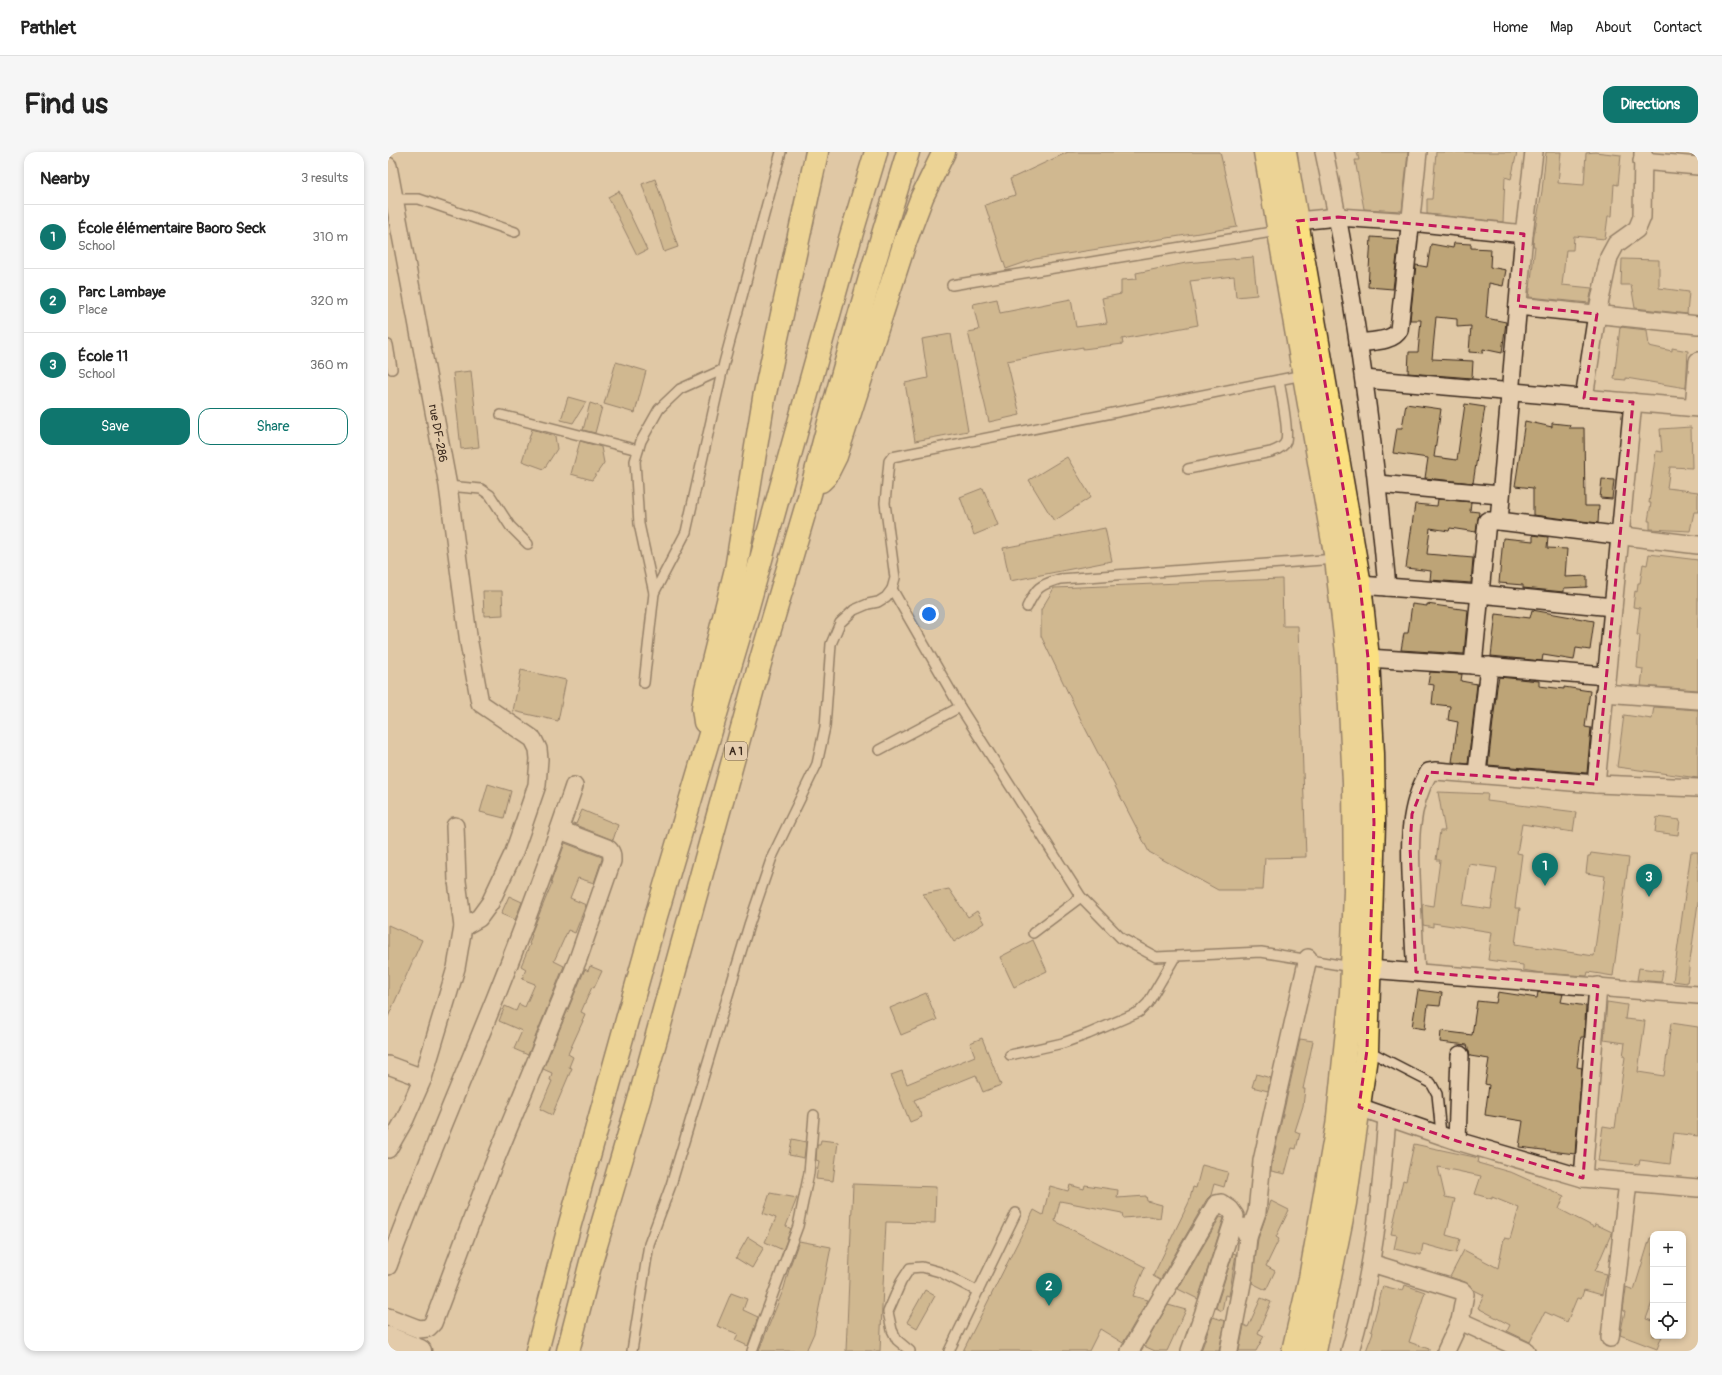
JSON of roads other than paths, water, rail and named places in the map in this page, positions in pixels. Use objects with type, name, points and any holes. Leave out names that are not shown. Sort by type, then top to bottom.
[{"type":"highway","points":[[707,743],[703,708],[706,689],[736,569],[764,398],[817,152]]},
{"type":"highway","name":"A 1","points":[[537,1351],[568,1231],[656,916],[748,606],[850,239],[876,152]]},
{"type":"highway","name":"A 1","points":[[568,1351],[590,1262],[639,1100],[760,663],[908,152]]},
{"type":"highway","points":[[810,494],[826,476],[836,456],[905,242],[922,197],[944,152]]},
{"type":"highway","points":[[1258,152],[1283,199]]},
{"type":"highway","points":[[1265,152],[1283,199],[1360,585],[1368,658],[1373,754],[1374,824],[1361,968],[1352,993],[1337,1126],[1310,1278],[1293,1351]]},
{"type":"highway","points":[[1283,199],[1285,152]]},
{"type":"highway","points":[[1283,199],[1292,152]]},
{"type":"highway","points":[[1288,226],[1303,375],[1336,559],[1347,653],[1353,775],[1355,891],[1367,1050],[1345,1203],[1315,1351]]},
{"type":"street","points":[[1324,152],[1338,217],[1364,379],[1378,484],[1387,587]]},
{"type":"street","points":[[1358,343],[1390,338],[1397,335],[1399,330],[1418,152]]},
{"type":"street","points":[[1499,521],[1500,494],[1524,234],[1534,152]]},
{"type":"street","points":[[1584,398],[1597,314],[1609,257],[1616,244],[1637,229],[1642,217],[1643,157],[1698,166]]},
{"type":"street","name":"rue DF-286","points":[[388,166],[448,486],[469,643],[480,703],[533,739],[538,748],[539,758],[537,785],[514,852],[490,903],[479,918],[463,927]]},
{"type":"street","points":[[1288,226],[1338,217],[1411,222],[1524,234]]},
{"type":"street","points":[[1518,306],[1698,325]]},
{"type":"street","points":[[1364,379],[1696,407],[1698,361]]},
{"type":"street","points":[[1596,784],[1633,402]]},
{"type":"street","points":[[1378,484],[1500,494]]},
{"type":"street","points":[[1477,773],[1481,666],[1480,594],[1486,525],[1488,521],[1499,521],[1698,545]]},
{"type":"street","points":[[1360,585],[1480,594],[1613,607]]},
{"type":"street","points":[[1368,658],[1481,666],[1605,684],[1698,700]]},
{"type":"street","points":[[1416,972],[1410,847],[1412,814],[1424,781],[1429,772],[1477,773],[1596,784],[1698,788]]},
{"type":"street","points":[[388,1266],[422,1174],[496,998],[560,830],[574,786]]},
{"type":"street","points":[[388,1149],[405,1120],[423,1078],[456,968],[463,927],[457,881],[455,826]]},
{"type":"street","points":[[388,1317],[424,1330],[432,1323],[483,1190],[583,946],[612,861],[612,855],[611,850],[607,848],[560,830]]},
{"type":"street","points":[[1229,1351],[1244,1273],[1248,1237],[1257,1212],[1262,1161],[1308,958]]},
{"type":"street","points":[[1361,968],[1698,995]]},
{"type":"street","points":[[1583,1178],[1598,986]]},
{"type":"street","points":[[1457,1141],[1460,1055]]},
{"type":"street","points":[[388,1065],[423,1078]]},
{"type":"street","points":[[1359,1107],[1441,1134],[1457,1141],[1583,1178],[1698,1188]]},
{"type":"street","points":[[1350,1351],[1371,1263],[1382,1175],[1387,1117]]},
{"type":"street","points":[[1610,1338],[1628,1182]]},
{"type":"street","points":[[1130,1351],[1216,1204],[1221,1203],[1230,1209],[1245,1230],[1248,1237]]},
{"type":"street","points":[[1190,1351],[1235,1216]]},
{"type":"street","points":[[1371,1263],[1462,1291],[1465,1294],[1466,1298],[1460,1322],[1446,1351]]},
{"type":"street","points":[[1460,1322],[1526,1351]]},
{"type":"street","points":[[388,1338],[420,1351]]},
{"type":"lane","points":[[654,593],[686,532],[722,370],[781,152]]},
{"type":"lane","points":[[394,198],[419,199],[514,232]]},
{"type":"lane","points":[[952,285],[1288,226]]},
{"type":"lane","points":[[388,345],[392,369]]},
{"type":"lane","points":[[644,683],[654,593],[639,524],[635,461],[641,441],[659,409],[680,389],[722,370]]},
{"type":"lane","points":[[632,1351],[649,1244],[671,1185],[749,925],[772,857],[817,764],[825,728],[831,644],[840,623],[854,610],[868,604],[878,602],[886,597],[892,589],[895,578],[885,503],[888,465],[892,457],[1303,375]]},
{"type":"lane","points":[[1188,469],[1272,452],[1281,448],[1286,441],[1286,426],[1279,380]]},
{"type":"lane","points":[[501,415],[638,450]]},
{"type":"lane","points":[[448,486],[481,489],[490,495],[510,526],[528,544]]},
{"type":"lane","points":[[1027,607],[1035,591],[1047,583],[1060,579],[1336,559]]},
{"type":"lane","points":[[892,589],[960,707],[1081,897],[1121,938],[1156,958],[1261,952],[1308,958],[1361,968]]},
{"type":"lane","points":[[879,750],[960,707]]},
{"type":"lane","points":[[1033,933],[1081,897]]},
{"type":"lane","points":[[1010,1055],[1063,1043],[1139,1012],[1148,1003],[1175,957]]},
{"type":"lane","points":[[1367,1050],[1431,1083],[1437,1094],[1441,1134]]},
{"type":"lane","points":[[752,1351],[798,1226],[809,1173],[814,1115]]},
{"type":"lane","points":[[949,1351],[1016,1213]]},
{"type":"lane","points":[[910,1351],[897,1340],[892,1330],[888,1312],[900,1282],[910,1268],[922,1267],[940,1272],[977,1291]]},
{"type":"place","name":"École élémentaire Baoro Seck","points":[[1545,886]]},
{"type":"place","name":"École 11","points":[[1649,897]]},
{"type":"place","name":"Parc Lambaye","points":[[1049,1306]]}]
